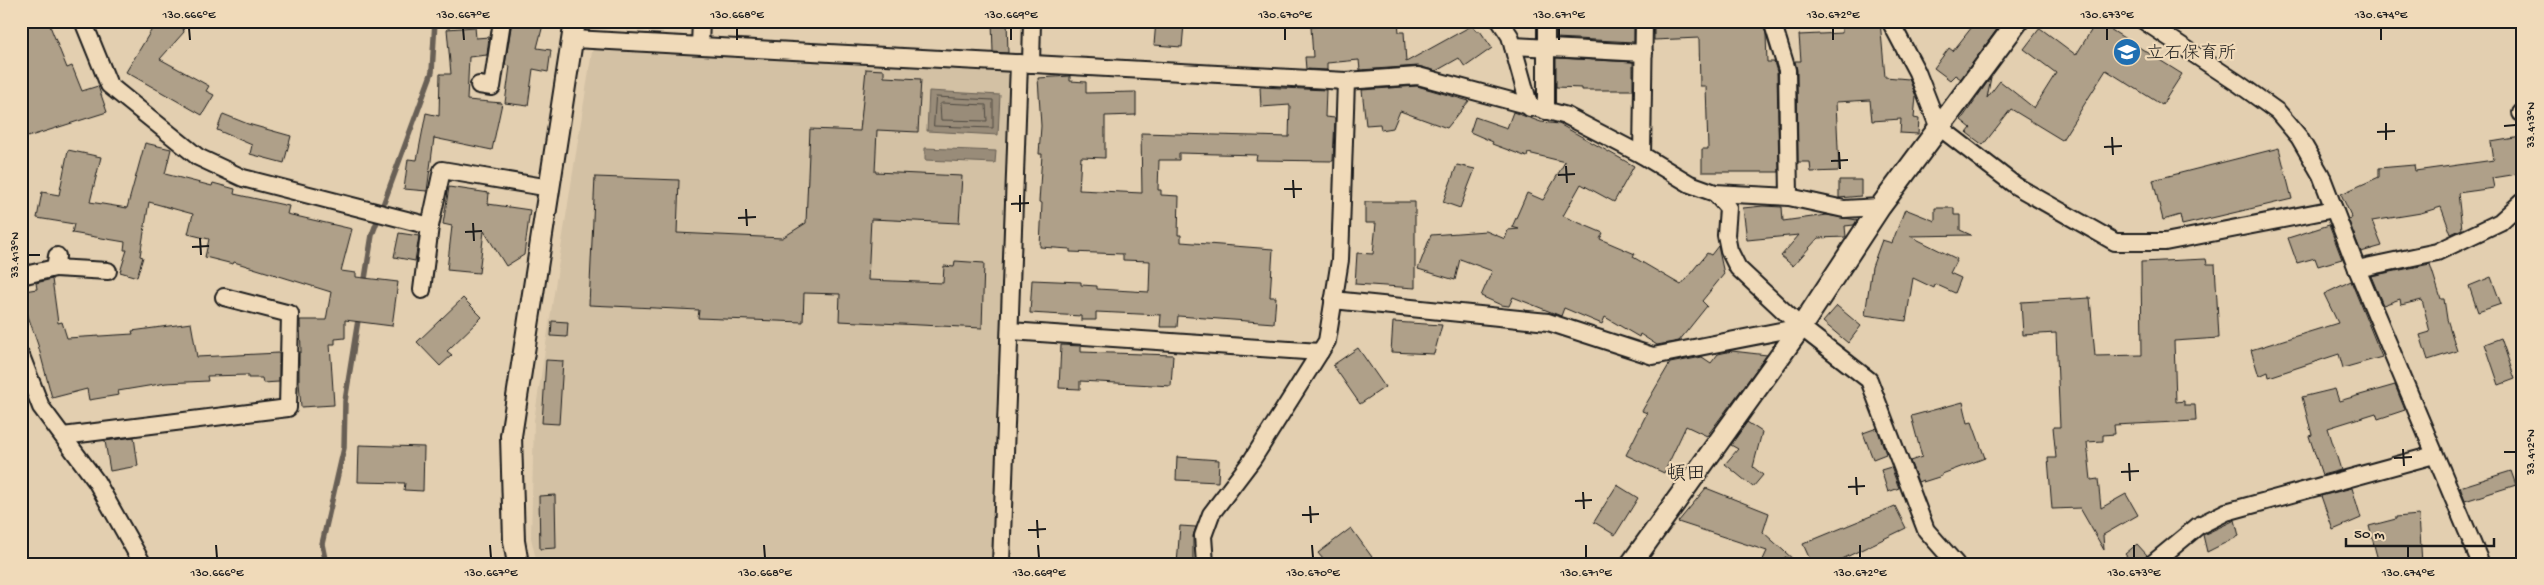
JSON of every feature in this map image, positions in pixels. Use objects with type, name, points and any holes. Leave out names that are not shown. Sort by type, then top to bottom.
[{"type":"street","points":[[83,21],[109,86],[198,157],[243,178],[430,226]]},
{"type":"street","points":[[478,85],[492,87],[502,21]]},
{"type":"street","points":[[700,45],[701,21]]},
{"type":"street","points":[[1001,564],[1010,331],[1025,63],[1032,21]]},
{"type":"street","points":[[1500,21],[1510,36],[1538,110]]},
{"type":"street","points":[[1538,110],[1546,48],[1546,21]]},
{"type":"street","points":[[1642,155],[1644,21]]},
{"type":"street","points":[[1772,21],[1787,70],[1790,197]]},
{"type":"street","points":[[1890,21],[1917,72],[1938,126],[2016,186],[2115,242],[2165,242],[2334,209]]},
{"type":"street","points":[[1631,564],[1801,327],[1880,207],[1938,126],[2018,21]]},
{"type":"street","points":[[2144,21],[2278,112],[2299,137],[2321,175],[2357,269],[2481,564]]},
{"type":"street","points":[[518,564],[514,541],[511,436],[575,30],[700,45],[1346,81],[1418,76],[1538,110],[1568,116],[1642,155],[1690,184],[1715,193],[1790,197],[1844,209],[1880,207]]},
{"type":"street","points":[[1513,46],[1644,53]]},
{"type":"street","points":[[1205,564],[1203,536],[1210,514],[1252,460],[1327,341],[1340,260],[1346,81]]},
{"type":"street","points":[[422,290],[430,226],[442,170],[550,188]]},
{"type":"street","points":[[1715,193],[1728,208],[1726,235],[1729,250],[1738,268],[1801,327],[1869,380],[1926,530],[1956,564]]},
{"type":"street","points":[[2357,269],[2437,252],[2500,222],[2523,201]]},
{"type":"street","points":[[21,276],[56,262],[108,271]]},
{"type":"street","points":[[63,436],[288,408],[290,314],[224,297]]},
{"type":"street","points":[[1333,300],[1548,322],[1653,356],[1801,327]]},
{"type":"street","points":[[1010,331],[1320,352]]},
{"type":"street","points":[[21,356],[41,407],[96,481],[141,561],[140,564]]},
{"type":"street","points":[[2152,564],[2198,526],[2226,512],[2434,455]]},
{"type":"shaded area","points":[[593,45],[1017,66],[996,564],[537,564],[531,538],[534,420]]},
{"type":"water","points":[[929,91],[1000,95],[998,135],[927,131]]},
{"type":"water","points":[[925,148],[996,151],[995,163],[925,160]]},
{"type":"building","points":[[21,21],[48,21],[67,68],[72,66],[82,91],[98,86],[107,112],[21,139]]},
{"type":"building","points":[[157,21],[181,21],[184,32],[160,59],[209,86],[206,91],[214,95],[202,115],[126,72]]},
{"type":"building","points":[[512,21],[544,21],[537,48],[551,50],[548,72],[533,69],[528,106],[505,103],[510,66],[505,65]]},
{"type":"building","points":[[992,21],[1007,21],[1008,53],[993,52]]},
{"type":"building","points":[[1156,21],[1184,24],[1182,47],[1154,45]]},
{"type":"building","points":[[1362,21],[1398,21],[1399,32],[1404,32],[1406,62],[1473,25],[1476,31],[1480,31],[1492,48],[1465,67],[1459,58],[1436,71],[1418,66],[1360,70],[1359,60],[1327,63],[1327,70],[1306,69],[1305,57],[1313,57],[1311,27],[1362,23]]},
{"type":"building","points":[[1556,21],[1634,21],[1634,42],[1556,38]]},
{"type":"building","points":[[1654,21],[1762,21],[1766,34],[1767,62],[1774,62],[1777,72],[1779,172],[1702,172],[1702,149],[1708,149],[1706,86],[1700,86],[1699,38],[1654,40]]},
{"type":"building","points":[[1842,21],[1880,21],[1885,77],[1909,79],[1916,96],[1914,118],[1919,119],[1918,134],[1900,133],[1901,119],[1872,121],[1870,100],[1836,102],[1839,171],[1811,172],[1810,162],[1798,162],[1797,70],[1795,61],[1801,61],[1799,35],[1842,33]]},
{"type":"building","points":[[1973,21],[2003,21],[1961,79],[1955,75],[1950,80],[1934,68],[1949,48],[1953,51],[1972,27]]},
{"type":"building","points":[[2097,21],[2182,74],[2162,105],[2106,70],[2062,140],[2011,109],[1983,145],[1967,133],[1971,128],[1961,120],[1991,77],[1987,98],[2000,81],[2034,108],[2056,73],[2024,49],[2040,28],[2076,55]]},
{"type":"building","points":[[475,27],[476,38],[489,37],[487,55],[469,57],[467,100],[502,103],[492,150],[434,138],[427,191],[404,189],[408,159],[417,160],[426,113],[439,116],[440,74],[451,74],[447,29]]},
{"type":"building","points":[[1556,58],[1633,62],[1633,90],[1582,90],[1582,88],[1556,87]]},
{"type":"building","points":[[866,69],[884,70],[884,77],[921,79],[918,132],[877,130],[875,172],[962,176],[959,223],[871,219],[868,280],[943,283],[944,266],[954,267],[955,261],[984,263],[982,328],[839,321],[840,294],[804,293],[803,322],[698,318],[699,310],[589,305],[595,177],[679,180],[677,233],[782,238],[806,223],[810,129],[860,131]]},
{"type":"building","points":[[1070,76],[1070,81],[1086,82],[1086,93],[1136,92],[1136,115],[1105,116],[1105,158],[1081,157],[1079,190],[1142,193],[1141,133],[1289,137],[1290,105],[1261,107],[1260,87],[1326,90],[1325,117],[1335,118],[1333,161],[1256,160],[1257,155],[1179,153],[1179,160],[1159,160],[1158,190],[1161,190],[1161,195],[1179,196],[1178,235],[1181,235],[1181,242],[1273,249],[1270,297],[1276,297],[1274,323],[1178,316],[1177,327],[1160,327],[1161,315],[1096,312],[1096,320],[1081,320],[1081,316],[1030,313],[1032,280],[1081,282],[1081,285],[1097,286],[1097,289],[1149,292],[1150,261],[1123,260],[1123,254],[1070,252],[1070,249],[1040,247],[1042,203],[1039,202],[1042,154],[1039,154],[1041,126],[1038,78]]},
{"type":"building","points":[[1417,86],[1469,101],[1447,128],[1400,111],[1393,128],[1381,130],[1380,124],[1366,125],[1362,90]]},
{"type":"building","points":[[1513,112],[1541,122],[1559,124],[1634,166],[1614,202],[1581,184],[1563,216],[1603,233],[1600,239],[1635,254],[1633,257],[1681,285],[1707,253],[1711,255],[1718,246],[1724,274],[1702,301],[1707,306],[1679,341],[1657,345],[1640,334],[1639,337],[1605,317],[1602,324],[1564,308],[1561,316],[1513,297],[1509,306],[1501,305],[1481,296],[1492,271],[1460,259],[1455,280],[1418,269],[1431,235],[1486,231],[1505,239],[1508,230],[1519,229],[1512,227],[1527,193],[1543,200],[1565,162],[1528,153],[1527,157],[1492,144],[1493,142],[1470,132],[1475,117],[1507,128]]},
{"type":"building","points":[[223,114],[248,124],[291,136],[284,163],[250,154],[252,145],[217,130]]},
{"type":"building","points":[[2521,137],[2523,173],[2492,178],[2494,188],[2458,193],[2462,229],[2451,234],[2441,207],[2421,213],[2372,221],[2382,246],[2361,252],[2348,219],[2352,218],[2341,194],[2379,177],[2379,168],[2414,165],[2415,171],[2494,160],[2491,142]]},
{"type":"building","points":[[145,143],[171,149],[165,174],[212,186],[213,183],[235,189],[234,194],[289,206],[287,214],[352,229],[341,271],[356,273],[356,277],[398,282],[392,326],[345,320],[345,338],[335,339],[335,344],[330,344],[334,405],[301,407],[299,382],[299,352],[301,352],[300,320],[326,320],[331,292],[234,262],[233,264],[205,257],[209,239],[188,234],[193,214],[149,202],[140,256],[143,257],[137,277],[120,272],[127,250],[124,250],[125,242],[72,233],[74,224],[37,218],[42,192],[59,195],[68,150],[101,157],[90,202],[127,208]]},
{"type":"building","points":[[2279,148],[2292,199],[2182,225],[2180,215],[2163,220],[2153,180]]},
{"type":"building","points":[[1457,165],[1475,169],[1460,208],[1443,202]]},
{"type":"building","points":[[1839,180],[1861,180],[1861,196],[1839,198]]},
{"type":"building","points":[[449,187],[489,193],[488,204],[530,210],[524,255],[506,266],[484,231],[479,273],[447,270],[452,226],[443,224]]},
{"type":"building","points":[[1365,202],[1415,202],[1415,288],[1355,284],[1357,253],[1373,254],[1376,223],[1365,223]]},
{"type":"building","points":[[1782,207],[1783,221],[1827,215],[1857,220],[1854,225],[1845,226],[1846,237],[1818,238],[1793,266],[1781,256],[1799,235],[1747,240],[1743,208]]},
{"type":"building","points":[[1935,208],[1954,208],[1954,215],[1960,215],[1960,230],[1971,235],[1910,236],[1957,259],[1950,273],[1961,278],[1955,293],[1935,284],[1934,288],[1913,278],[1906,321],[1865,315],[1872,267],[1882,240],[1892,243],[1905,209],[1935,221]]},
{"type":"building","points":[[2329,225],[2342,259],[2318,266],[2315,258],[2297,263],[2288,238]]},
{"type":"building","points":[[399,233],[419,236],[415,261],[394,257]]},
{"type":"building","points":[[2206,259],[2207,264],[2215,264],[2219,338],[2174,341],[2176,402],[2184,401],[2184,405],[2195,405],[2196,421],[2114,425],[2115,434],[2103,435],[2103,441],[2087,442],[2091,480],[2098,479],[2101,508],[2126,494],[2138,515],[2103,535],[2104,550],[2080,508],[2052,509],[2048,458],[2056,458],[2053,427],[2060,427],[2056,333],[2023,335],[2021,302],[2090,298],[2095,356],[2142,355],[2141,262]]},
{"type":"building","points":[[2430,264],[2441,299],[2444,299],[2447,319],[2457,351],[2428,360],[2420,335],[2430,332],[2422,300],[2401,305],[2400,299],[2383,305],[2371,276]]},
{"type":"building","points":[[2491,277],[2501,304],[2478,312],[2469,286]]},
{"type":"building","points":[[52,279],[58,323],[62,322],[67,338],[133,334],[132,331],[191,323],[197,357],[279,353],[279,382],[263,383],[262,378],[248,378],[248,375],[207,376],[208,381],[166,383],[118,391],[119,395],[89,400],[87,389],[52,398],[28,316],[24,291],[37,289],[36,283]]},
{"type":"building","points":[[2351,281],[2382,357],[2343,368],[2339,354],[2269,377],[2268,372],[2259,376],[2251,350],[2338,323],[2324,294]]},
{"type":"building","points":[[463,298],[482,317],[447,351],[452,355],[440,366],[417,342]]},
{"type":"building","points":[[1837,306],[1861,326],[1848,343],[1823,322]]},
{"type":"building","points":[[552,321],[568,322],[567,337],[551,336]]},
{"type":"building","points":[[1393,322],[1442,325],[1434,354],[1391,352]]},
{"type":"building","points":[[2501,338],[2515,379],[2499,385],[2485,344]]},
{"type":"building","points":[[1061,345],[1081,346],[1081,352],[1173,355],[1171,386],[1080,381],[1080,389],[1059,388]]},
{"type":"building","points":[[1358,348],[1385,387],[1360,404],[1333,365]]},
{"type":"building","points":[[1732,351],[1767,355],[1707,436],[1686,426],[1664,473],[1626,455],[1647,413],[1642,411],[1670,363],[1702,357],[1711,363],[1718,354]]},
{"type":"building","points":[[546,360],[563,361],[559,424],[542,423]]},
{"type":"building","points":[[2395,385],[2405,410],[2378,419],[2376,413],[2328,428],[2341,470],[2322,475],[2309,436],[2312,435],[2302,397],[2335,389],[2339,401]]},
{"type":"building","points":[[1963,402],[1968,423],[1972,422],[1985,458],[1942,474],[1942,476],[1918,482],[1910,461],[1922,457],[1911,416]]},
{"type":"building","points":[[1747,422],[1762,432],[1753,467],[1763,475],[1753,487],[1725,464],[1738,449],[1731,445]]},
{"type":"building","points":[[1877,428],[1886,454],[1873,459],[1863,433]]},
{"type":"building","points":[[134,437],[138,466],[110,471],[105,441]]},
{"type":"building","points":[[359,445],[424,447],[423,491],[404,490],[405,483],[358,482]]},
{"type":"building","points":[[1177,457],[1219,460],[1218,482],[1176,480]]},
{"type":"building","points":[[1891,467],[1899,488],[1888,492],[1881,470]]},
{"type":"building","points":[[2511,471],[2516,485],[2465,501],[2460,487]]},
{"type":"building","points":[[1617,485],[1638,498],[1615,535],[1594,522]]},
{"type":"building","points":[[1706,488],[1769,513],[1763,532],[1795,561],[1785,557],[1781,564],[1761,564],[1767,551],[1678,522]]},
{"type":"building","points":[[2352,488],[2361,518],[2333,530],[2321,496]]},
{"type":"building","points":[[555,495],[556,548],[540,549],[539,496]]},
{"type":"building","points":[[1895,506],[1906,528],[1832,564],[1812,564],[1803,544]]},
{"type":"building","points":[[2419,515],[2422,564],[2379,564],[2369,526],[2396,519],[2396,517]]},
{"type":"building","points":[[2235,520],[2239,536],[2207,552],[2203,535]]},
{"type":"building","points":[[1180,526],[1196,527],[1193,536],[1193,564],[1177,564]]},
{"type":"building","points":[[1351,528],[1377,564],[1327,564],[1318,553]]},
{"type":"building","points":[[2137,544],[2147,555],[2141,564],[2133,564],[2125,554]]},
{"type":"waterway","points":[[364,285],[372,235],[432,72],[435,21]]},
{"type":"waterway","points":[[326,564],[322,544],[344,448],[345,401],[359,314]]},
{"type":"place","name":"立石保育所","points":[[2127,52]]},
{"type":"district","name":"頓田","points":[[1686,472]]}]
